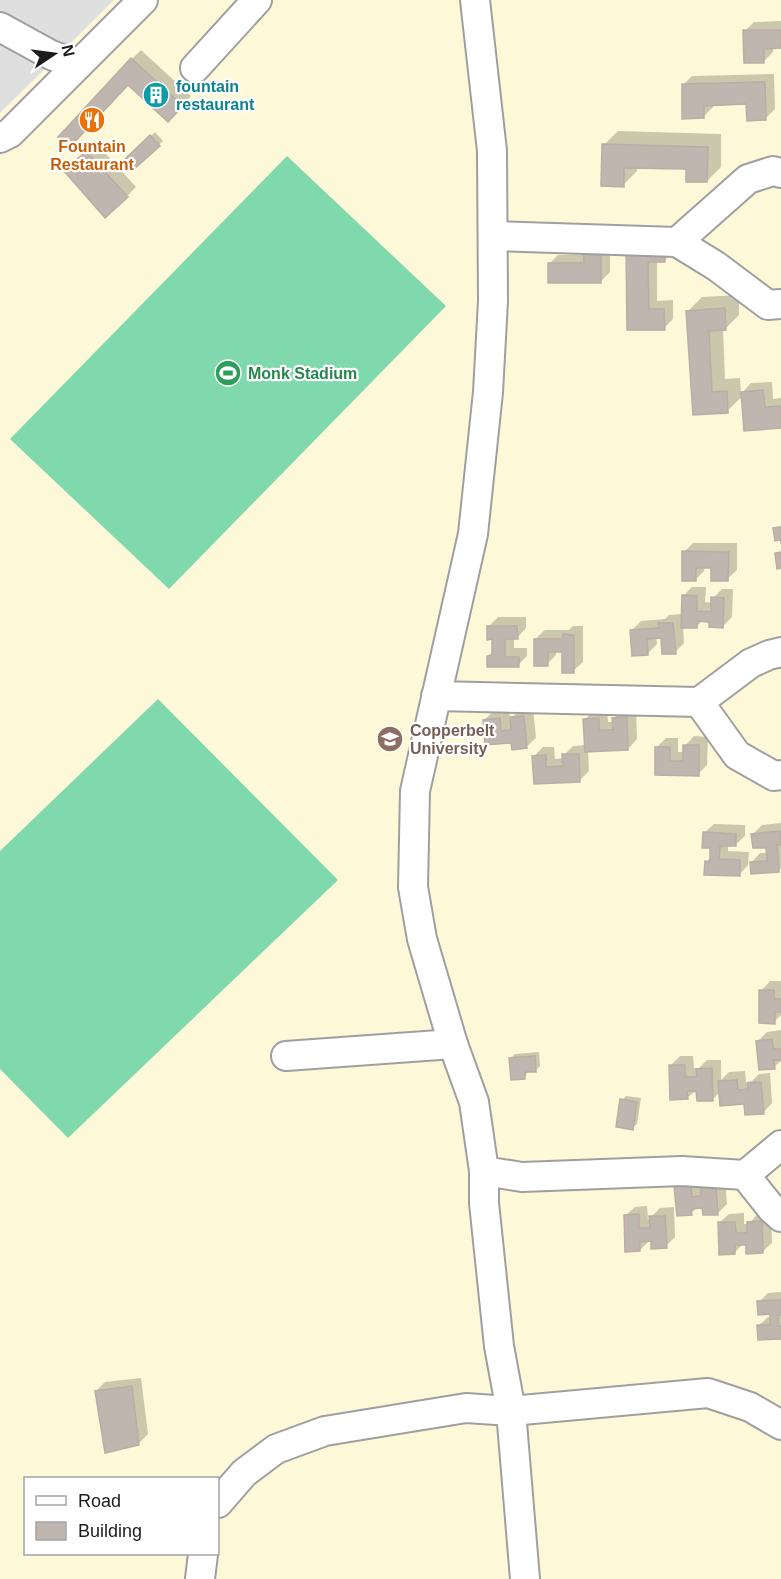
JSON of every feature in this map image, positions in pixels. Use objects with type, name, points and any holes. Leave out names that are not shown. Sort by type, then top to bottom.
[{"type":"lane","points":[[0,138],[10,133],[143,0]]},
{"type":"lane","points":[[195,68],[257,0]]},
{"type":"lane","points":[[476,0],[492,151],[494,236],[488,392],[473,534],[415,790],[413,887],[422,939],[453,1044],[474,1102],[484,1172],[483,1203],[498,1335],[511,1411],[525,1579]]},
{"type":"lane","points":[[0,27],[51,55],[78,65]]},
{"type":"lane","points":[[677,242],[748,179],[773,171],[781,173]]},
{"type":"lane","points":[[494,236],[677,242],[716,266],[768,304],[781,304]]},
{"type":"lane","points":[[436,696],[699,702],[752,663],[781,652]]},
{"type":"lane","points":[[699,702],[737,755],[774,776],[781,775]]},
{"type":"lane","points":[[286,1056],[453,1044]]},
{"type":"lane","points":[[484,1172],[522,1177],[682,1171],[745,1175],[781,1145]]},
{"type":"lane","points":[[745,1175],[781,1217]]},
{"type":"lane","points":[[219,1502],[244,1473],[276,1449],[325,1431],[466,1408],[511,1411],[708,1394],[750,1407],[781,1425]]},
{"type":"lane","points":[[200,1579],[203,1555]]},
{"type":"shaded area","name":"Copperbelt University","points":[[0,0],[781,0],[781,1579],[0,1579]]},
{"type":"shaded area","points":[[0,0],[114,0],[0,113]]},
{"type":"green space","name":"Monk Stadium","points":[[287,156],[446,306],[169,589],[10,439]]},
{"type":"green space","points":[[158,699],[338,880],[68,1138],[0,1069],[0,851]]},
{"type":"building","points":[[743,30],[781,30],[781,48],[764,49],[764,63],[744,63]]},
{"type":"building","name":"fountain restaurant","points":[[131,58],[183,106],[168,122],[128,85],[70,147],[58,137]]},
{"type":"building","points":[[765,82],[766,120],[747,121],[746,104],[704,106],[704,118],[682,119],[682,84]]},
{"type":"building","points":[[150,135],[160,146],[133,170],[124,160]]},
{"type":"building","points":[[602,144],[708,147],[707,182],[686,182],[686,169],[624,168],[624,187],[601,186]]},
{"type":"building","points":[[86,151],[128,197],[105,218],[64,171]]},
{"type":"building","points":[[664,246],[665,262],[648,262],[649,309],[664,309],[665,330],[627,330],[626,247]]},
{"type":"building","points":[[583,248],[601,248],[601,283],[548,283],[548,263],[584,263]]},
{"type":"building","points":[[725,308],[726,330],[709,331],[712,392],[727,391],[728,413],[693,415],[686,311]]},
{"type":"building","points":[[763,390],[765,407],[781,406],[781,428],[744,431],[741,392]]},
{"type":"building","points":[[781,527],[781,540],[775,541],[773,528]]},
{"type":"building","points":[[682,551],[729,552],[728,581],[711,581],[711,568],[696,568],[696,581],[682,581]]},
{"type":"building","points":[[781,552],[781,568],[777,569],[775,553]]},
{"type":"building","points":[[682,595],[697,596],[697,611],[711,612],[711,597],[724,598],[723,628],[709,627],[709,622],[697,621],[697,628],[681,628]]},
{"type":"building","points":[[658,623],[673,623],[676,654],[662,654],[661,638],[647,639],[648,655],[632,656],[630,630],[659,628]]},
{"type":"building","points":[[487,626],[517,626],[518,639],[505,639],[505,657],[519,657],[519,667],[487,667],[487,656],[492,655],[492,639],[487,640]]},
{"type":"building","points":[[563,634],[574,635],[574,673],[562,673],[562,652],[548,652],[548,666],[534,666],[534,639],[562,639]]},
{"type":"building","points":[[524,716],[527,748],[512,750],[511,743],[485,745],[483,720],[500,718],[501,731],[511,730],[510,717]]},
{"type":"building","points":[[627,717],[628,750],[585,752],[583,719],[599,718],[599,730],[613,730],[612,718]]},
{"type":"building","points":[[683,745],[699,745],[699,776],[655,775],[655,747],[670,747],[670,761],[683,761]]},
{"type":"building","points":[[562,754],[579,754],[580,782],[534,784],[532,756],[546,755],[546,767],[563,766]]},
{"type":"building","points":[[780,831],[781,845],[777,845],[779,872],[751,874],[750,862],[767,861],[766,848],[753,848],[751,834]]},
{"type":"building","points":[[703,832],[736,834],[736,846],[720,846],[719,859],[740,860],[740,876],[704,875],[705,861],[710,862],[710,848],[702,848]]},
{"type":"building","points":[[759,990],[774,990],[774,999],[781,999],[781,1012],[775,1012],[775,1024],[759,1023]]},
{"type":"building","points":[[772,1039],[773,1049],[781,1049],[781,1060],[774,1060],[775,1069],[759,1070],[756,1041]]},
{"type":"building","points":[[535,1056],[536,1072],[525,1072],[525,1079],[511,1080],[509,1058]]},
{"type":"building","points":[[669,1065],[685,1065],[685,1077],[697,1077],[696,1069],[712,1068],[713,1101],[697,1101],[696,1091],[687,1091],[688,1099],[670,1100]]},
{"type":"building","points":[[737,1080],[738,1090],[748,1089],[748,1083],[761,1082],[764,1114],[745,1115],[744,1104],[720,1106],[718,1081]]},
{"type":"building","points":[[620,1099],[637,1102],[633,1130],[616,1127]]},
{"type":"building","points":[[691,1185],[692,1197],[701,1196],[701,1186],[716,1185],[718,1215],[703,1215],[702,1208],[691,1209],[692,1215],[677,1216],[674,1186]]},
{"type":"building","points":[[639,1214],[639,1228],[650,1228],[649,1216],[665,1216],[667,1248],[651,1249],[651,1241],[640,1242],[640,1251],[625,1252],[624,1215]]},
{"type":"building","points":[[762,1221],[763,1253],[746,1254],[746,1245],[735,1245],[735,1254],[719,1255],[718,1222],[735,1222],[736,1233],[747,1233],[747,1222]]},
{"type":"building","points":[[781,1300],[778,1326],[781,1326],[781,1339],[758,1340],[757,1325],[770,1325],[770,1314],[758,1315],[757,1301]]},
{"type":"building","points":[[132,1386],[139,1445],[105,1453],[95,1391]]},
{"type":"place","name":"fountain restaurant","points":[[156,95]]},
{"type":"place","name":"Fountain Restaurant","points":[[92,120]]},
{"type":"place","name":"Monk Stadium","points":[[228,373]]},
{"type":"place","name":"Copperbelt University","points":[[390,739]]}]
